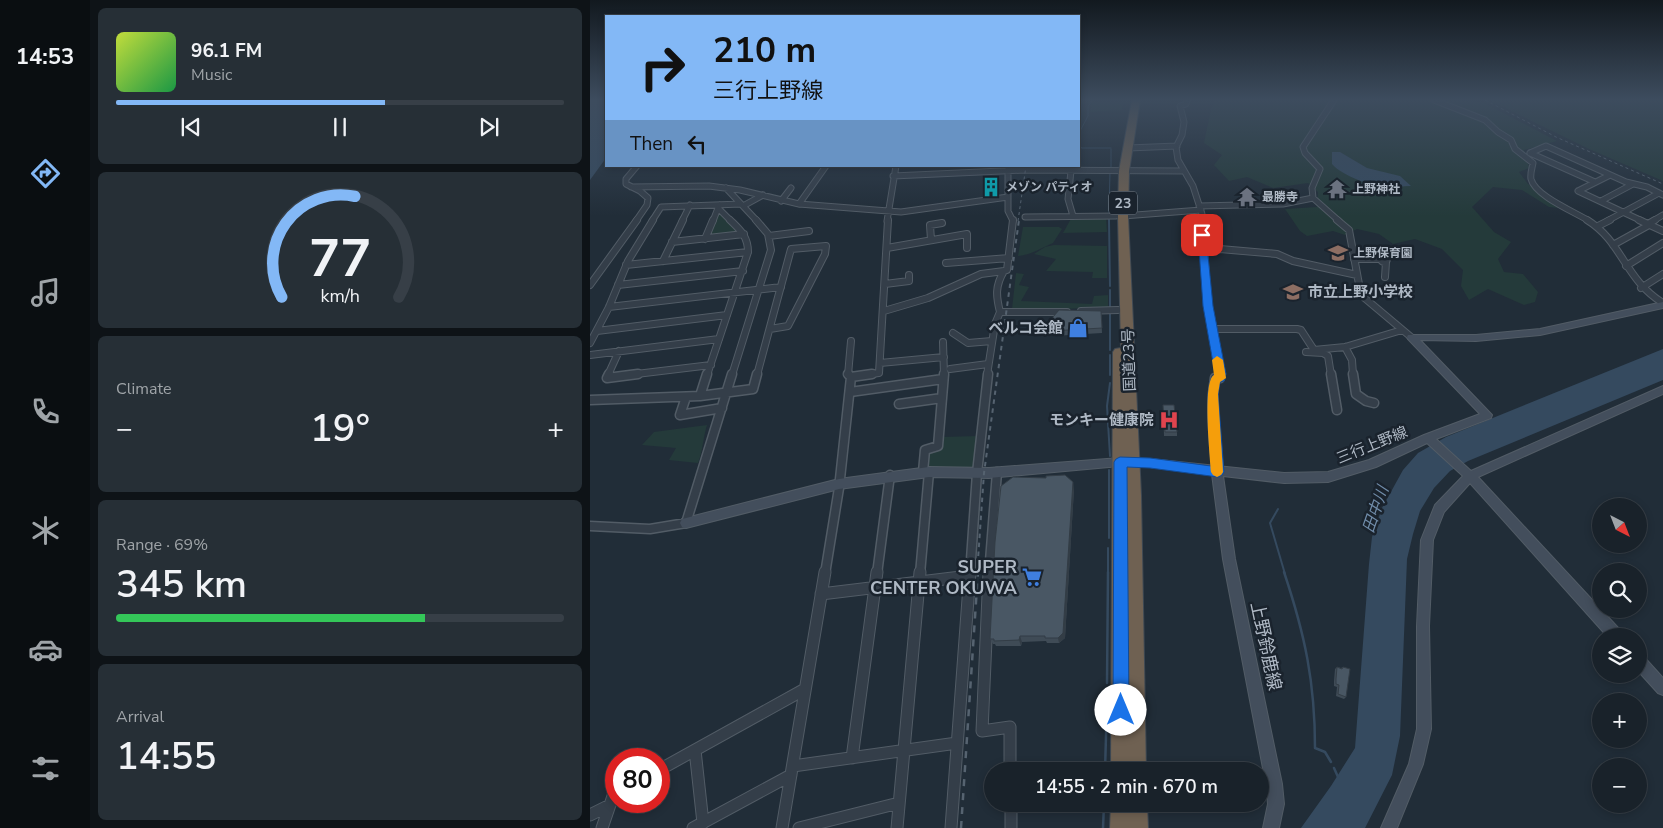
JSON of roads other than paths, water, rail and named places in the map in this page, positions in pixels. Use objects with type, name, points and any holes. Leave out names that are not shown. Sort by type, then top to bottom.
[{"type":"highway","name":"国道23号","points":[[1121,762],[1126,462],[1118,310],[1121,171],[1125,139]]},
{"type":"highway","name":"国道23号","points":[[1121,171],[1130,139]]},
{"type":"highway","name":"国道23号","points":[[1120,216],[1136,762]]},
{"type":"highway","points":[[1121,812],[1121,828]]},
{"type":"highway","points":[[1137,812],[1138,828]]},
{"type":"street","points":[[1180,139],[1177,146],[1178,160],[1193,186],[1200,208],[1212,329],[1220,374],[1220,378],[1216,378],[1213,394],[1218,472]]},
{"type":"street","points":[[1309,139],[1303,147],[1305,153],[1320,169],[1312,188],[1313,198],[1349,230],[1358,288],[1364,298],[1410,337],[1476,338],[1533,332],[1568,327],[1663,304]]},
{"type":"street","points":[[1509,139],[1516,149],[1533,163],[1530,176],[1534,185],[1559,204],[1598,226],[1641,288],[1663,304]]},
{"type":"street","points":[[1128,148],[1177,146]]},
{"type":"street","points":[[1594,182],[1530,153],[1546,146],[1610,175],[1661,194]]},
{"type":"street","points":[[590,285],[647,205],[648,198],[645,194],[626,184],[625,181],[636,167]]},
{"type":"street","points":[[799,204],[825,167]]},
{"type":"street","points":[[851,377],[879,373],[884,312],[888,211],[896,167]]},
{"type":"street","points":[[893,176],[1041,168],[1121,171],[1184,170]]},
{"type":"street","points":[[951,828],[977,473],[988,364],[995,324],[1000,312],[996,285],[1004,271],[1007,270],[1014,219],[1008,211],[1008,169]]},
{"type":"street","points":[[1071,169],[1068,199],[1072,216]]},
{"type":"street","points":[[945,182],[946,173]]},
{"type":"street","points":[[932,181],[934,174]]},
{"type":"street","points":[[1610,175],[1578,191],[1663,231]]},
{"type":"street","points":[[1601,202],[1633,184]]},
{"type":"street","points":[[631,187],[672,185],[726,188],[799,204],[901,212],[1008,198]]},
{"type":"street","points":[[590,526],[650,529],[686,523],[770,250],[769,236],[764,228],[726,188]]},
{"type":"street","points":[[780,201],[791,188]]},
{"type":"street","points":[[1598,226],[1661,194]]},
{"type":"street","points":[[590,343],[609,307],[626,265],[661,207],[742,205],[763,195]]},
{"type":"street","points":[[1025,217],[1120,216],[1200,208],[1220,203],[1275,206],[1313,198]]},
{"type":"street","points":[[663,261],[690,206]]},
{"type":"street","points":[[700,396],[748,252],[748,241],[744,234],[719,206]]},
{"type":"street","points":[[705,239],[719,206]]},
{"type":"street","points":[[1613,245],[1663,215]]},
{"type":"street","points":[[931,240],[930,225],[942,224]]},
{"type":"street","points":[[769,236],[809,231]]},
{"type":"street","points":[[672,242],[744,234]]},
{"type":"street","points":[[887,248],[967,234],[967,248]]},
{"type":"street","points":[[1626,266],[1663,243]]},
{"type":"street","points":[[590,400],[700,396],[754,389],[791,249],[826,246],[825,254],[788,326],[770,329]]},
{"type":"street","points":[[1203,250],[1220,249],[1277,254],[1293,261],[1356,274]]},
{"type":"street","points":[[626,265],[748,252]]},
{"type":"street","points":[[946,263],[1009,258]]},
{"type":"street","points":[[1354,259],[1386,260],[1385,277]]},
{"type":"street","points":[[618,285],[743,271]]},
{"type":"street","points":[[884,312],[922,300],[981,274],[1004,271]]},
{"type":"street","points":[[1641,288],[1663,274]]},
{"type":"street","points":[[885,284],[909,281],[909,275]]},
{"type":"street","points":[[609,307],[781,287]]},
{"type":"street","points":[[1000,312],[1018,311],[1018,314],[1118,310]]},
{"type":"street","points":[[597,331],[728,315]]},
{"type":"street","points":[[1212,329],[1297,329],[1301,330],[1314,350],[1345,347],[1402,330]]},
{"type":"street","points":[[954,333],[960,340],[972,343],[992,342]]},
{"type":"street","name":"三行上野線","points":[[686,523],[840,484],[890,475],[926,472],[997,472],[1126,462],[1284,478],[1333,476],[1372,464],[1487,415],[1410,337]]},
{"type":"street","points":[[590,355],[719,339]]},
{"type":"street","points":[[782,828],[840,484],[850,392],[851,377],[848,375],[851,341]]},
{"type":"street","points":[[897,828],[919,582],[926,472],[925,450],[938,446],[943,379],[943,342]]},
{"type":"street","points":[[970,353],[972,343]]},
{"type":"street","points":[[1345,347],[1352,363],[1355,392],[1362,400],[1374,403]]},
{"type":"street","points":[[619,352],[607,378],[710,365]]},
{"type":"street","points":[[1306,352],[1324,353],[1328,356],[1337,410]]},
{"type":"street","points":[[880,363],[944,356]]},
{"type":"street","points":[[950,369],[988,364]]},
{"type":"street","points":[[850,392],[943,379]]},
{"type":"street","points":[[1389,828],[1416,764],[1424,729],[1423,626],[1427,540],[1439,509],[1467,473],[1663,390]]},
{"type":"street","points":[[686,396],[680,414],[722,408]]},
{"type":"street","points":[[899,404],[942,398]]},
{"type":"street","points":[[1431,440],[1467,473],[1609,628]]},
{"type":"street","points":[[997,472],[991,538],[982,731],[1010,728],[1010,762]]},
{"type":"street","name":"上野鈴鹿線","points":[[1218,472],[1229,559],[1274,784],[1276,804],[1271,828]]},
{"type":"street","points":[[852,758],[890,475]]},
{"type":"street","points":[[821,594],[969,576]]},
{"type":"street","points":[[1647,671],[1663,688]]},
{"type":"street","points":[[670,764],[805,688]]},
{"type":"street","points":[[695,750],[698,825],[792,771],[852,758],[957,742]]},
{"type":"street","points":[[799,828],[899,803]]},
{"type":"street","points":[[590,815],[605,808]]},
{"type":"street","points":[[1010,812],[1011,828]]},
{"type":"street","points":[[602,828],[607,813]]},
{"type":"water","points":[[590,139],[605,139],[605,159],[590,180]]},
{"type":"water","points":[[1332,152],[1340,152],[1367,168],[1400,176],[1411,186],[1387,188],[1358,180],[1342,172],[1332,164]]},
{"type":"water","points":[[1663,349],[1663,380],[1468,461],[1450,471],[1434,488],[1420,511],[1407,559],[1400,736],[1392,775],[1365,828],[1301,828],[1355,748],[1372,537],[1382,508],[1403,470],[1418,453],[1446,437]]},
{"type":"waterway","points":[[1080,147],[1111,148]]},
{"type":"waterway","points":[[1111,149],[1111,169]]},
{"type":"waterway","points":[[1109,215],[1110,172]]},
{"type":"waterway","points":[[1109,220],[1110,286]]},
{"type":"waterway","points":[[1110,290],[1110,307]]},
{"type":"waterway","points":[[1110,312],[1110,350]]},
{"type":"waterway","points":[[1110,355],[1110,375]]},
{"type":"waterway","points":[[1110,383],[1107,406],[1110,456]]},
{"type":"waterway","points":[[1109,470],[1109,538]]},
{"type":"waterway","points":[[1278,509],[1270,523],[1285,574]]},
{"type":"waterway","points":[[1108,548],[1108,572]]},
{"type":"waterway","points":[[1107,683],[1108,572]]},
{"type":"waterway","points":[[1284,572],[1298,617],[1311,680],[1315,748],[1325,752],[1331,762]]},
{"type":"waterway","points":[[1105,762],[1107,702]]},
{"type":"waterway","points":[[1334,768],[1338,777]]},
{"type":"waterway","points":[[1103,828],[1104,812]]},
{"type":"railway","points":[[1560,139],[1663,184]]},
{"type":"railway","points":[[1018,221],[1026,167]]},
{"type":"railway","points":[[977,574],[984,473],[1019,220]]},
{"type":"railway","points":[[961,828],[978,572]]},
{"type":"place","name":"メゾン パティオ","points":[[991,187]]},
{"type":"place","name":"上野神社","points":[[1337,189]]},
{"type":"place","name":"最勝寺","points":[[1247,197]]},
{"type":"place","name":"上野保育園","points":[[1338,253]]},
{"type":"place","name":"市立上野小学校","points":[[1293,292]]},
{"type":"place","name":"ベルコ会館","points":[[1078,328]]},
{"type":"place","name":"モンキー健康院","points":[[1169,420]]},
{"type":"place","name":"SUPER CENTER OKUWA","points":[[1032,577]]},
{"type":"water label","name":"田中川","points":[[1375,509]]}]
